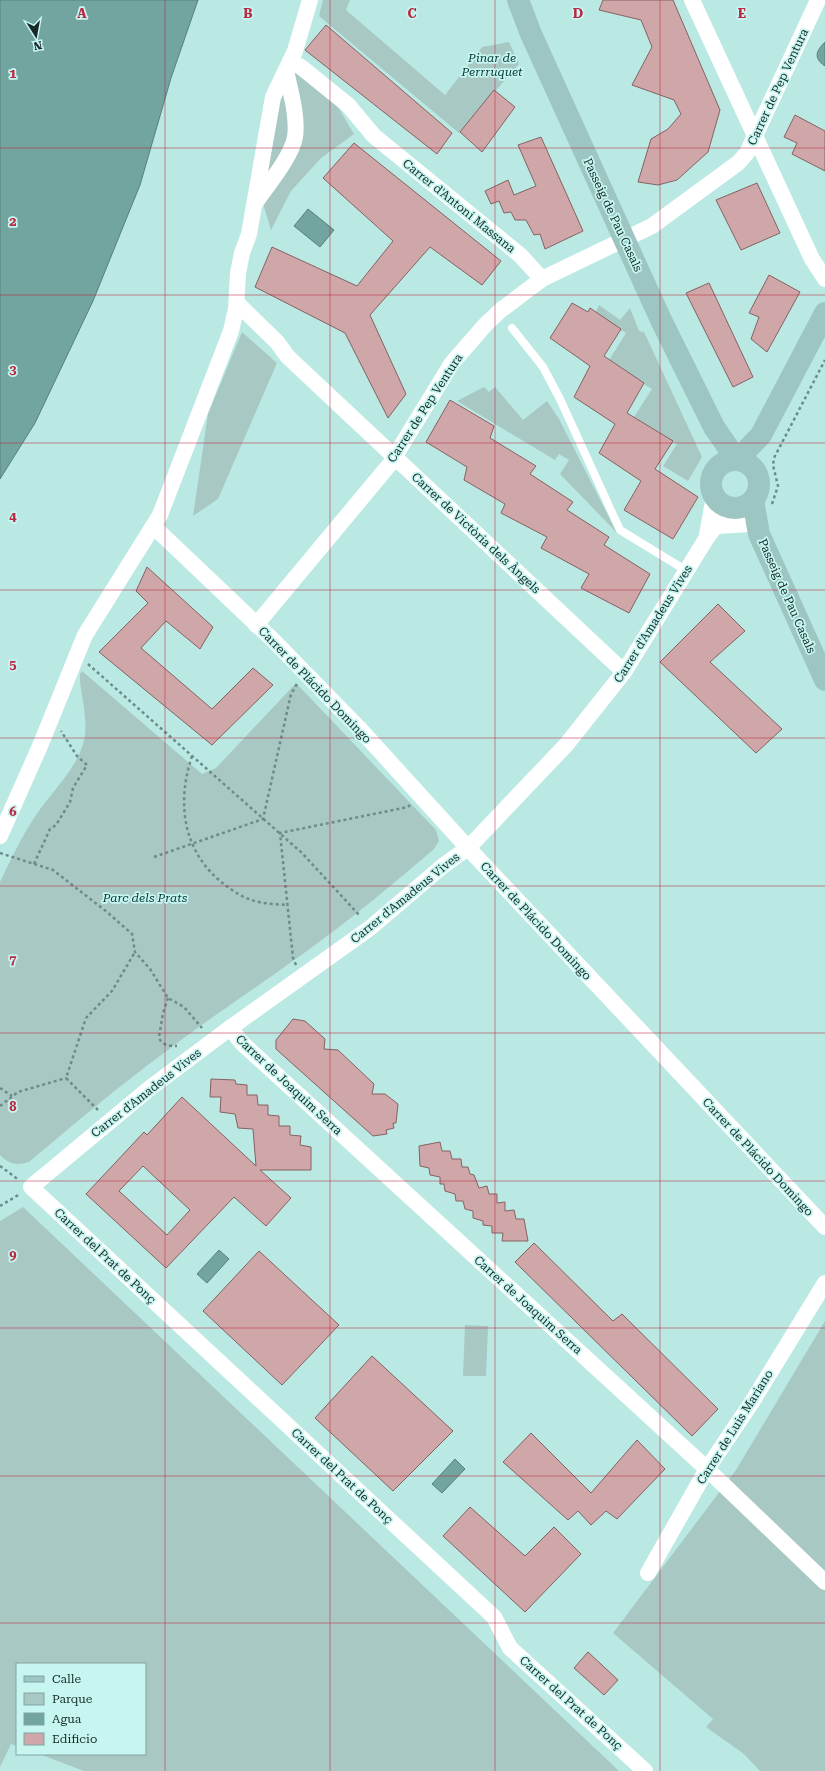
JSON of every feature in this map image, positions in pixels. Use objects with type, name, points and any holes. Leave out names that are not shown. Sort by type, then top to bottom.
[{"type":"street","points":[[0,836],[52,717],[85,635],[160,515],[231,331],[237,303],[238,272],[242,253],[249,234],[273,97],[295,51],[310,0]]},
{"type":"street","name":"Passeig de Pau Casals","points":[[518,0],[531,34],[624,241],[718,433],[742,463]]},
{"type":"street","points":[[692,0],[812,259],[825,279]]},
{"type":"street","name":"Carrer de Pep Ventura","points":[[256,625],[394,457],[441,379],[462,349],[501,310],[542,279],[642,232],[666,217],[738,163],[747,153],[818,0]]},
{"type":"street","points":[[253,206],[289,153],[295,137],[294,111],[288,66]]},
{"type":"street","name":"Carrer d'Antoni Massana","points":[[288,66],[301,67],[348,105],[374,136],[520,255],[542,279]]},
{"type":"street","name":"Carrer de Victòria dels Àngels","points":[[237,303],[277,342],[288,357],[624,672]]},
{"type":"street","points":[[742,463],[757,439],[825,313]]},
{"type":"street","points":[[718,433],[737,444],[757,439]]},
{"type":"street","name":"Passeig de Pau Casals","points":[[718,433],[714,471],[710,483],[723,503],[754,529],[825,680]]},
{"type":"street","points":[[714,471],[720,465],[742,463],[758,477],[759,485],[757,493],[762,505],[742,507],[723,503]]},
{"type":"street","name":"Carrer d'Amadeus Vives","points":[[706,539],[723,503]]},
{"type":"street","name":"Carrer d'Amadeus Vives","points":[[31,1187],[150,1088],[230,1028],[370,928],[444,865],[468,848],[566,745],[624,672],[706,539],[723,516],[723,503]]},
{"type":"street","name":"Passeig de Pau Casals","points":[[754,529],[762,505]]},
{"type":"street","name":"Carrer de Plácido Domingo","points":[[153,526],[196,565],[358,727],[468,848],[825,1228]]},
{"type":"street","points":[[716,526],[754,529]]},
{"type":"street","name":"Carrer de Joaquim Serra","points":[[230,1028],[242,1043],[707,1469],[825,1582]]},
{"type":"street","name":"Carrer del Prat de Ponç","points":[[31,1187],[494,1617],[510,1648],[645,1771]]},
{"type":"street","name":"Carrer de Luis Mariano","points":[[648,1573],[707,1469],[767,1378],[825,1283]]},
{"type":"lane","points":[[512,328],[543,366],[560,399],[620,530],[686,571]]},
{"type":"path","points":[[762,505],[778,486],[773,465],[774,458],[825,360]]},
{"type":"path","points":[[77,654],[302,853],[360,916]]},
{"type":"path","points":[[263,819],[291,694],[299,682]]},
{"type":"path","points":[[34,864],[50,829],[56,825],[70,802],[74,788],[87,765],[78,756],[52,717]]},
{"type":"path","points":[[192,756],[186,776],[184,803],[187,830],[203,864],[214,877],[230,889],[248,899],[266,904],[288,905]]},
{"type":"path","points":[[280,833],[408,807],[413,801]]},
{"type":"path","points":[[154,857],[263,819]]},
{"type":"path","points":[[280,833],[293,958],[296,965]]},
{"type":"path","points":[[0,853],[53,870],[107,912],[132,934],[135,952],[150,969],[168,998],[184,1007],[202,1028]]},
{"type":"path","points":[[66,1078],[86,1018],[112,992],[135,952]]},
{"type":"path","points":[[168,998],[163,1013],[159,1040],[164,1044],[177,1046]]},
{"type":"path","points":[[0,1106],[18,1092],[66,1078]]},
{"type":"path","points":[[66,1078],[98,1110]]},
{"type":"path","points":[[0,1088],[12,1096]]},
{"type":"path","points":[[0,1166],[17,1179],[31,1187],[0,1206]]},
{"type":"green space","name":"Pinar de Perrruquet","points":[[323,0],[350,0],[346,10],[445,95],[482,47],[509,42],[519,64],[459,133],[319,16]]},
{"type":"green space","points":[[296,70],[335,102],[354,134],[321,158],[291,191],[271,230],[261,197],[274,113]]},
{"type":"green space","points":[[599,305],[620,320],[630,308],[639,331],[644,332],[702,457],[688,481],[663,466],[677,444],[634,417],[652,389],[608,362],[626,333],[595,313]]},
{"type":"green space","points":[[242,332],[277,363],[218,499],[193,516],[208,414]]},
{"type":"green space","points":[[484,387],[489,392],[495,387],[523,420],[547,401],[559,419],[617,533],[560,474],[569,460],[559,454],[555,460],[457,401]]},
{"type":"green space","name":"Parc dels Prats","points":[[82,671],[202,774],[216,768],[296,683],[436,830],[439,841],[434,849],[337,928],[150,1063],[29,1162],[17,1164],[10,1162],[0,1155],[0,882],[31,823],[78,757],[85,735],[85,715],[80,681],[80,674]]},
{"type":"green space","points":[[23,1207],[619,1771],[84,1771],[42,1755],[146,1755],[146,1663],[16,1663],[16,1746],[11,1744],[0,1767],[0,1221]]},
{"type":"green space","points":[[825,1321],[825,1771],[760,1771],[744,1754],[706,1727],[713,1719],[613,1633],[736,1470]]},
{"type":"green space","points":[[465,1325],[488,1326],[486,1376],[463,1376]]},
{"type":"water","points":[[0,0],[198,0],[171,78],[140,185],[93,301],[35,423],[0,479]]},
{"type":"water","points":[[825,42],[825,66],[817,57],[817,54]]},
{"type":"water","points":[[308,209],[334,230],[320,247],[294,226]]},
{"type":"water","points":[[219,1250],[229,1259],[207,1283],[197,1274]]},
{"type":"water","points":[[455,1459],[465,1469],[442,1493],[432,1484]]},
{"type":"building","points":[[603,0],[673,0],[720,110],[708,152],[677,180],[658,185],[638,182],[651,139],[668,129],[681,114],[674,100],[632,85],[652,47],[641,20],[599,10]]},
{"type":"building","points":[[326,25],[452,133],[437,154],[305,50]]},
{"type":"building","points":[[494,90],[515,107],[482,152],[460,132]]},
{"type":"building","points":[[795,115],[825,131],[825,171],[792,154],[797,143],[784,137]]},
{"type":"building","points":[[541,137],[583,231],[545,249],[540,234],[534,235],[526,220],[515,220],[511,212],[504,213],[499,201],[491,204],[485,191],[508,180],[514,195],[536,186],[518,145]]},
{"type":"building","points":[[354,143],[501,261],[482,285],[430,247],[370,315],[406,394],[388,418],[345,333],[255,287],[272,247],[357,286],[393,241],[323,178]]},
{"type":"building","points":[[757,183],[780,233],[741,250],[716,200]]},
{"type":"building","points":[[769,275],[800,292],[767,352],[751,339],[759,317],[749,313]]},
{"type":"building","points":[[709,283],[753,377],[733,387],[686,293]]},
{"type":"building","points":[[572,303],[588,312],[590,308],[621,329],[604,356],[644,383],[627,413],[673,441],[655,469],[698,497],[673,539],[624,510],[641,481],[599,453],[615,424],[574,397],[590,366],[550,338]]},
{"type":"building","points":[[450,400],[494,426],[490,438],[536,466],[530,474],[573,502],[567,510],[609,537],[604,545],[650,574],[629,613],[581,588],[589,574],[541,548],[547,537],[501,513],[505,504],[464,480],[467,467],[426,442]]},
{"type":"building","points":[[147,567],[213,627],[200,649],[166,621],[141,648],[212,709],[253,668],[273,685],[212,745],[99,652],[148,603],[136,591]]},
{"type":"building","points":[[718,604],[745,631],[710,662],[782,729],[756,753],[660,662]]},
{"type":"building","points":[[293,1019],[305,1021],[325,1039],[324,1049],[338,1050],[374,1084],[372,1094],[385,1094],[398,1104],[396,1123],[393,1123],[394,1128],[386,1130],[387,1134],[373,1136],[276,1049],[276,1040]]},
{"type":"building","points":[[211,1079],[235,1080],[236,1084],[247,1085],[247,1095],[257,1095],[258,1105],[268,1105],[268,1115],[279,1116],[279,1126],[290,1126],[290,1135],[301,1136],[300,1145],[311,1147],[311,1170],[260,1170],[291,1198],[266,1226],[234,1197],[166,1268],[86,1194],[144,1132],[147,1135],[182,1097],[256,1166],[253,1129],[238,1128],[235,1114],[220,1112],[221,1097],[210,1097]],"holes":[[[143,1166],[190,1210],[167,1235],[119,1191]]]},
{"type":"building","points":[[440,1142],[442,1151],[450,1151],[452,1159],[461,1159],[462,1167],[468,1167],[470,1174],[474,1175],[479,1188],[487,1186],[489,1194],[497,1194],[497,1203],[505,1202],[505,1211],[514,1210],[516,1219],[524,1219],[528,1241],[502,1241],[503,1233],[492,1233],[492,1226],[483,1225],[483,1221],[473,1218],[473,1211],[465,1209],[463,1201],[456,1201],[455,1194],[445,1191],[444,1184],[440,1184],[440,1177],[430,1175],[429,1168],[420,1166],[419,1146]]},
{"type":"building","points":[[534,1243],[613,1321],[622,1314],[718,1409],[692,1436],[515,1262]]},
{"type":"building","points":[[259,1251],[339,1325],[282,1385],[203,1311]]},
{"type":"building","points":[[372,1356],[453,1431],[393,1491],[315,1418]]},
{"type":"building","points":[[531,1433],[591,1493],[637,1440],[665,1469],[617,1519],[606,1511],[591,1525],[578,1511],[568,1520],[503,1462]]},
{"type":"building","points":[[470,1507],[525,1556],[554,1527],[581,1554],[525,1612],[443,1536]]},
{"type":"building","points":[[588,1652],[618,1680],[604,1695],[574,1668]]}]
